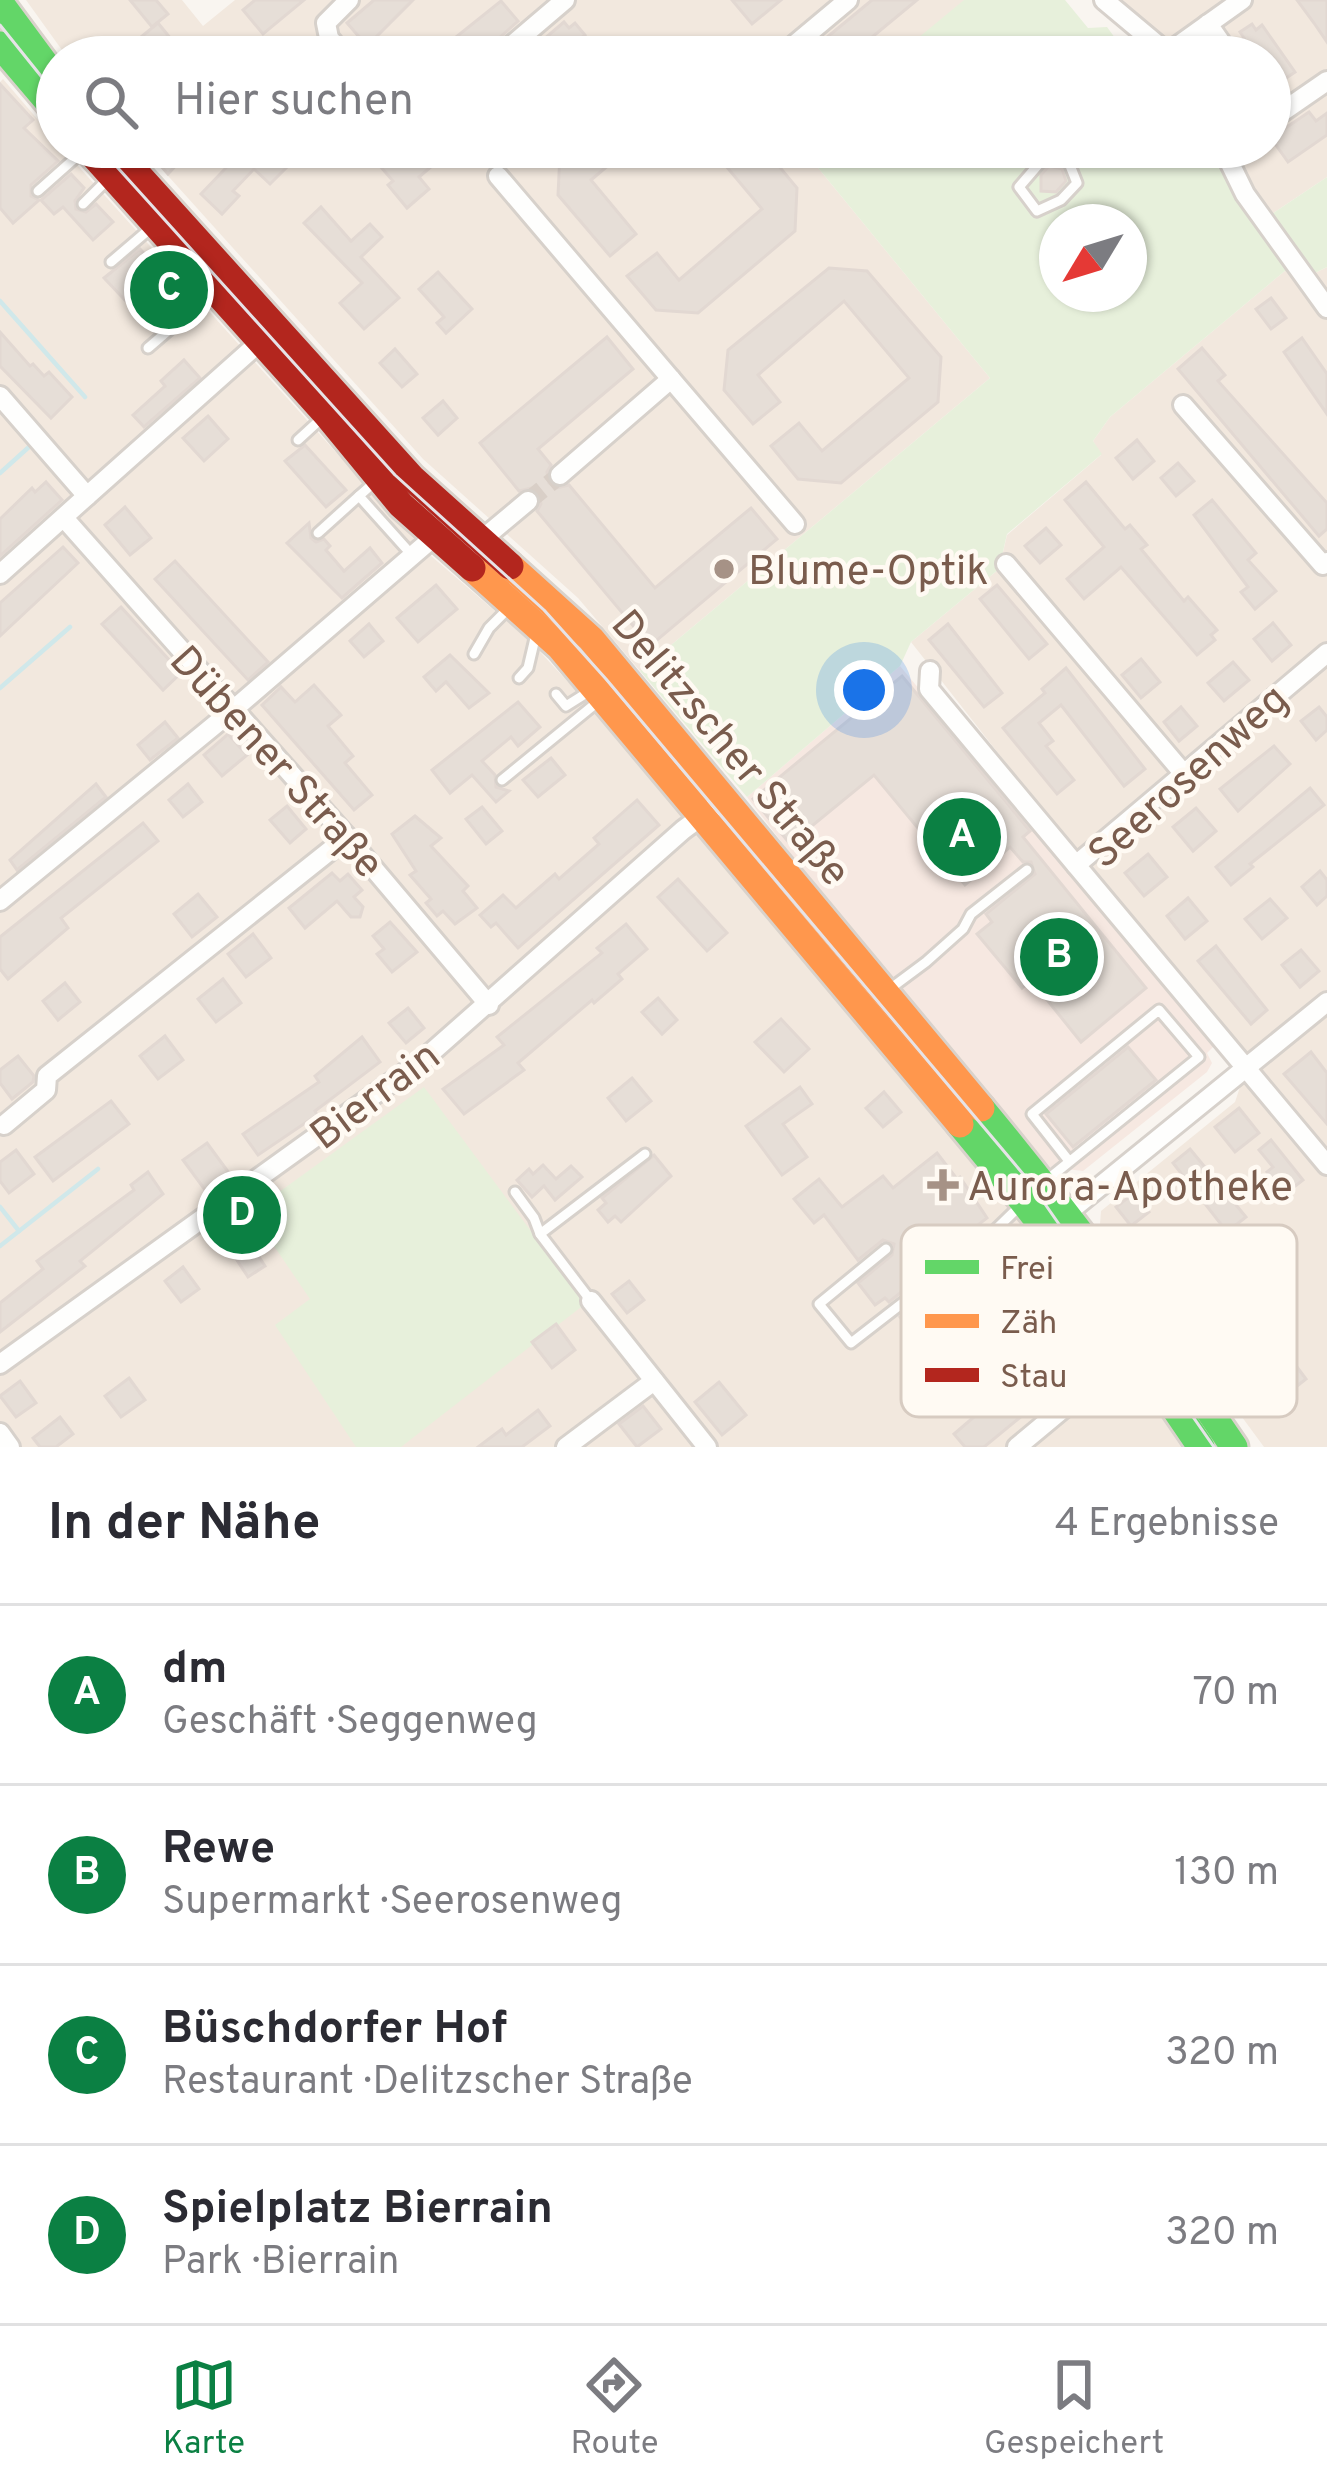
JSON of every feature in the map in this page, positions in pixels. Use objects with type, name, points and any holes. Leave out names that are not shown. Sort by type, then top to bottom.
[{"type":"main road","points":[[0,3],[36,52]]},
{"type":"main road","points":[[6,60],[36,91]]},
{"type":"main road","name":"Delitzscher Straße","points":[[105,168],[326,414],[368,488],[434,537],[470,550],[591,639],[726,797],[874,1001]]},
{"type":"main road","name":"Delitzscher Straße","points":[[131,168],[386,450],[513,604],[540,627],[702,816],[874,1001],[1058,1225]]},
{"type":"main road","name":"Delitzscher Straße","points":[[1185,1417],[1201,1447]]},
{"type":"main road","name":"Delitzscher Straße","points":[[1209,1417],[1234,1447]]},
{"type":"street","points":[[329,36],[326,23],[350,0]]},
{"type":"street","points":[[524,36],[566,0]]},
{"type":"street","points":[[805,36],[848,0]]},
{"type":"street","points":[[1105,0],[1148,36]]},
{"type":"street","points":[[1194,36],[1243,0]]},
{"type":"street","points":[[1208,24],[1216,36]]},
{"type":"street","points":[[1291,106],[1327,81]]},
{"type":"street","points":[[1233,168],[1254,207],[1327,308]]},
{"type":"street","points":[[498,176],[795,524]]},
{"type":"street","points":[[0,574],[261,341]]},
{"type":"street","points":[[560,475],[671,379]]},
{"type":"street","points":[[0,395],[87,496]]},
{"type":"street","points":[[1183,405],[1326,566]]},
{"type":"street","points":[[470,550],[528,501]]},
{"type":"street","name":"Dübener Straße","points":[[64,518],[489,1005]]},
{"type":"street","points":[[0,901],[434,537]]},
{"type":"street","points":[[1006,564],[1184,774]]},
{"type":"street","name":"Seerosenweg","points":[[1327,653],[1076,865],[1327,1165]]},
{"type":"street","points":[[930,671],[929,689],[1076,865]]},
{"type":"street","name":"Bierrain","points":[[0,1364],[424,1059],[726,797]]},
{"type":"street","points":[[4,1125],[46,1090],[46,1076],[347,837]]},
{"type":"street","points":[[1056,1222],[1327,1002]]},
{"type":"street","points":[[591,1301],[707,1447]]},
{"type":"street","points":[[566,1447],[654,1381]]},
{"type":"street","points":[[1017,1447],[1053,1417]]},
{"type":"street","points":[[0,1433],[10,1447]]},
{"type":"lane","points":[[38,190],[63,168]]},
{"type":"lane","points":[[1035,168],[1019,187],[1037,212],[1061,200],[1077,183],[1071,168]]},
{"type":"lane","points":[[83,204],[112,176]]},
{"type":"lane","points":[[111,262],[155,224]]},
{"type":"lane","points":[[148,348],[215,291]]},
{"type":"lane","points":[[298,440],[326,414]]},
{"type":"lane","points":[[318,533],[368,488],[414,558]]},
{"type":"lane","points":[[474,654],[489,628],[513,604]]},
{"type":"lane","points":[[519,678],[528,668],[531,642],[540,627]]},
{"type":"lane","points":[[556,694],[566,706],[598,693]]},
{"type":"lane","points":[[502,780],[598,693]]},
{"type":"lane","points":[[874,1001],[926,962],[963,929],[971,914],[1027,870]]},
{"type":"lane","points":[[1000,1225],[1069,1161],[1199,1057],[1160,1010],[1032,1114],[1069,1161]]},
{"type":"lane","points":[[540,1234],[646,1154]]},
{"type":"lane","points":[[515,1192],[591,1301]]},
{"type":"lane","points":[[886,1249],[819,1304],[851,1343],[901,1304]]},
{"type":"shaded area","points":[[26,0],[182,0],[203,26],[235,0],[965,0],[922,36],[52,36]]},
{"type":"shaded area","points":[[1104,0],[1327,0],[1327,177],[1263,220],[1234,168],[1291,168],[1291,36],[1147,36]]},
{"type":"shaded area","points":[[3,79],[36,118],[36,168],[80,168],[423,549],[531,642],[591,707],[1024,1225],[901,1225],[901,1417],[1161,1417],[1181,1447],[0,1447]]},
{"type":"shaded area","points":[[161,168],[818,168],[990,378],[640,671],[578,598],[423,459]]},
{"type":"shaded area","points":[[1327,267],[1327,1447],[1264,1447],[1242,1417],[1297,1417],[1297,1225],[1100,1224],[1101,1211],[1235,1102],[1246,1069],[911,642],[999,569],[1007,535],[1101,455],[1093,441],[1110,417],[1286,270],[1311,275]]},
{"type":"shaded area","points":[[900,666],[1215,1045],[1207,1053],[1212,1063],[1207,1072],[1083,1171],[1050,1167],[823,896],[747,797]]},
{"type":"green space","points":[[964,0],[1065,0],[1088,28],[1107,27],[1114,36],[920,36]]},
{"type":"green space","points":[[818,168],[1222,168],[1286,270],[1110,417],[1093,441],[1102,454],[1007,534],[999,569],[911,642],[900,666],[747,797],[640,671],[990,378]]},
{"type":"green space","points":[[1327,177],[1327,267],[1311,275],[1263,220]]},
{"type":"green space","points":[[424,1087],[585,1304],[401,1447],[356,1447],[275,1325],[310,1299],[255,1218],[226,1237],[216,1221],[257,1194],[264,1203]]},
{"type":"building","points":[[130,0],[156,0],[168,14],[152,27]]},
{"type":"building","points":[[255,0],[304,0],[263,34],[243,10]]},
{"type":"building","points":[[374,0],[413,0],[377,36],[358,36],[347,23]]},
{"type":"building","points":[[732,0],[781,0],[752,24]]},
{"type":"building","points":[[872,0],[917,0],[873,36],[828,36]]},
{"type":"building","points":[[1297,0],[1327,0],[1327,42],[1314,23]]},
{"type":"building","points":[[501,1],[518,21],[501,36],[457,36]]},
{"type":"building","points":[[564,22],[569,28],[575,23],[585,35],[584,36],[548,36]]},
{"type":"building","points":[[158,23],[169,36],[142,36]]},
{"type":"building","points":[[1252,24],[1256,30],[1262,25],[1270,36],[1243,36],[1240,32]]},
{"type":"building","points":[[0,84],[33,120],[24,128],[36,140],[36,168],[50,168],[31,185],[31,196],[39,200],[13,223],[0,208]]},
{"type":"building","points":[[1309,112],[1316,121],[1327,113],[1327,135],[1291,160],[1291,124]]},
{"type":"building","points":[[226,168],[286,168],[270,184],[254,169],[233,191],[239,196],[222,214],[201,194]]},
{"type":"building","points":[[382,168],[430,168],[419,177],[429,189],[407,208],[388,185],[393,181]]},
{"type":"building","points":[[559,168],[605,168],[591,180],[636,234],[610,256],[558,195]]},
{"type":"building","points":[[728,168],[780,168],[797,188],[795,231],[698,313],[656,310],[627,276],[657,253],[679,280],[762,209]]},
{"type":"building","points":[[1047,168],[1062,169],[1066,181],[1056,192],[1041,191],[1041,175]]},
{"type":"building","points":[[71,174],[84,188],[75,201],[76,209],[86,212],[96,204],[113,222],[93,240],[63,207],[54,214],[41,200]]},
{"type":"building","points":[[321,207],[351,241],[370,224],[382,237],[361,257],[399,298],[364,329],[340,303],[362,283],[304,223]]},
{"type":"building","points":[[140,249],[177,289],[171,294],[183,306],[154,331],[104,278]]},
{"type":"building","points":[[829,268],[867,271],[941,357],[938,402],[841,483],[798,479],[771,446],[799,423],[822,451],[909,378],[844,301],[758,375],[780,402],[753,424],[724,390],[728,350]]},
{"type":"building","points":[[438,272],[472,309],[446,333],[437,323],[444,317],[419,289]]},
{"type":"building","points":[[1271,298],[1286,318],[1271,329],[1256,309]]},
{"type":"building","points":[[0,332],[30,366],[44,376],[49,372],[72,397],[51,418],[0,366]]},
{"type":"building","points":[[607,337],[633,369],[538,449],[551,465],[549,483],[557,488],[569,485],[655,588],[751,508],[777,539],[650,646],[537,511],[539,493],[531,488],[519,491],[480,443]]},
{"type":"building","points":[[1302,338],[1327,374],[1327,414],[1284,352]]},
{"type":"building","points":[[1202,348],[1225,375],[1218,381],[1327,503],[1327,529],[1319,536],[1178,369]]},
{"type":"building","points":[[395,349],[417,374],[402,387],[380,363]]},
{"type":"building","points":[[184,360],[200,378],[144,427],[133,415],[165,386],[161,381]]},
{"type":"building","points":[[443,401],[457,418],[438,435],[423,418]]},
{"type":"building","points":[[208,416],[228,439],[204,461],[183,438]]},
{"type":"building","points":[[1137,440],[1154,461],[1133,479],[1116,458]]},
{"type":"building","points":[[305,445],[346,490],[326,507],[285,461]]},
{"type":"building","points":[[1178,463],[1194,481],[1176,496],[1161,478]]},
{"type":"building","points":[[46,482],[62,500],[0,556],[0,519],[32,488],[35,492]]},
{"type":"building","points":[[1086,482],[1125,529],[1130,525],[1147,545],[1141,549],[1184,601],[1188,597],[1217,630],[1211,635],[1215,640],[1197,655],[1121,567],[1084,599],[1067,579],[1104,547],[1065,500]]},
{"type":"building","points":[[1212,500],[1256,553],[1248,560],[1276,591],[1255,609],[1241,592],[1248,587],[1194,515]]},
{"type":"building","points":[[125,507],[151,538],[130,555],[105,525]]},
{"type":"building","points":[[309,523],[311,538],[316,542],[324,539],[330,546],[326,550],[344,571],[370,548],[382,563],[342,598],[287,543]]},
{"type":"building","points":[[1046,528],[1061,545],[1040,563],[1025,546]]},
{"type":"building","points":[[63,547],[78,563],[0,636],[0,603]]},
{"type":"building","points":[[175,561],[268,662],[248,680],[155,579]]},
{"type":"building","points":[[436,585],[457,609],[418,642],[397,618]]},
{"type":"building","points":[[997,585],[1047,644],[1029,659],[980,599]]},
{"type":"building","points":[[121,607],[181,673],[163,690],[102,624]]},
{"type":"building","points":[[1273,623],[1291,645],[1272,661],[1254,639]]},
{"type":"building","points":[[369,624],[383,641],[364,657],[350,641]]},
{"type":"building","points":[[948,624],[1002,693],[984,707],[929,640]]},
{"type":"building","points":[[450,655],[489,693],[469,708],[446,682],[436,691],[424,677]]},
{"type":"building","points":[[1141,659],[1160,682],[1141,698],[1122,675]]},
{"type":"building","points":[[1233,662],[1249,680],[1224,701],[1208,683]]},
{"type":"building","points":[[1066,668],[1145,769],[1124,786],[1061,705],[1039,723],[1053,741],[1046,746],[1074,780],[1057,794],[1003,728],[1045,693],[1042,689]]},
{"type":"building","points":[[902,676],[1030,831],[1023,837],[1146,988],[1081,1042],[1031,980],[1022,988],[977,934],[992,922],[986,914],[1035,874],[1031,862],[1023,862],[1010,847],[965,885],[874,775],[790,844],[753,799]]},
{"type":"building","points":[[314,685],[341,715],[328,726],[353,756],[345,763],[372,795],[354,810],[262,705],[281,687],[295,702]]},
{"type":"building","points":[[518,702],[540,727],[518,746],[511,737],[482,761],[495,775],[496,787],[509,791],[496,802],[472,775],[450,793],[432,770]]},
{"type":"building","points":[[1181,707],[1197,726],[1179,741],[1164,722]]},
{"type":"building","points":[[1319,707],[1327,717],[1327,730],[1316,740],[1301,721]]},
{"type":"building","points":[[165,722],[178,738],[150,760],[138,745]]},
{"type":"building","points":[[228,734],[247,755],[222,776],[204,755]]},
{"type":"building","points":[[1274,746],[1290,764],[1238,811],[1220,789]]},
{"type":"building","points":[[551,758],[565,775],[538,797],[523,780]]},
{"type":"building","points":[[96,784],[106,797],[17,870],[10,860]]},
{"type":"building","points":[[188,784],[202,802],[183,817],[169,800]]},
{"type":"building","points":[[1310,788],[1324,805],[1231,885],[1216,867]]},
{"type":"building","points":[[637,800],[659,825],[518,948],[496,923],[491,927],[480,915],[503,895],[516,908],[555,874],[559,879],[599,844],[594,838]]},
{"type":"building","points":[[287,806],[306,829],[290,843],[270,820]]},
{"type":"building","points":[[482,807],[502,831],[486,844],[466,819]]},
{"type":"building","points":[[1196,808],[1216,831],[1193,851],[1173,827]]},
{"type":"building","points":[[415,816],[441,838],[431,846],[468,886],[463,891],[477,908],[455,924],[443,911],[437,916],[426,903],[431,899],[410,875],[416,871],[392,834]]},
{"type":"building","points":[[143,823],[158,841],[61,918],[68,928],[8,979],[0,969],[0,937]]},
{"type":"building","points":[[1148,854],[1167,877],[1144,896],[1125,873]]},
{"type":"building","points":[[1320,871],[1327,880],[1327,896],[1317,905],[1302,887]]},
{"type":"building","points":[[332,873],[340,881],[348,874],[362,890],[354,897],[363,907],[360,917],[351,917],[337,901],[305,928],[289,908]]},
{"type":"building","points":[[678,879],[727,933],[707,951],[658,897]]},
{"type":"building","points":[[198,894],[217,917],[192,937],[174,914]]},
{"type":"building","points":[[1188,898],[1207,921],[1185,939],[1167,916]]},
{"type":"building","points":[[1270,899],[1287,918],[1262,939],[1245,919]]},
{"type":"building","points":[[390,922],[417,952],[392,972],[377,954],[384,949],[373,936]]},
{"type":"building","points":[[626,924],[647,949],[618,974],[622,979],[518,1063],[524,1070],[464,1114],[443,1089],[504,1045],[497,1037],[602,953],[597,948]]},
{"type":"building","points":[[253,934],[271,958],[246,977],[228,954]]},
{"type":"building","points":[[1216,946],[1267,1010],[1251,1024],[1198,961]]},
{"type":"building","points":[[1301,950],[1319,971],[1300,987],[1282,965]]},
{"type":"building","points":[[223,979],[241,1003],[216,1022],[198,999]]},
{"type":"building","points":[[65,983],[80,1002],[58,1020],[43,1001]]},
{"type":"building","points":[[658,998],[677,1020],[662,1034],[642,1012]]},
{"type":"building","points":[[408,1008],[424,1028],[406,1043],[389,1023]]},
{"type":"building","points":[[781,1019],[809,1049],[784,1072],[755,1042]]},
{"type":"building","points":[[165,1036],[183,1060],[158,1079],[140,1056]]},
{"type":"building","points":[[362,1037],[380,1062],[315,1111],[317,1115],[258,1155],[243,1134],[319,1082],[315,1076]]},
{"type":"building","points":[[1128,1047],[1156,1080],[1073,1147],[1046,1114]]},
{"type":"building","points":[[1311,1052],[1327,1073],[1327,1124],[1284,1074]]},
{"type":"building","points":[[18,1056],[34,1076],[12,1099],[0,1083],[0,1070]]},
{"type":"building","points":[[632,1078],[651,1101],[626,1121],[608,1098]]},
{"type":"building","points":[[800,1087],[812,1104],[783,1124],[807,1157],[782,1175],[746,1126]]},
{"type":"building","points":[[884,1092],[901,1112],[883,1127],[866,1108]]},
{"type":"building","points":[[111,1101],[129,1124],[53,1181],[35,1157]]},
{"type":"building","points":[[1239,1108],[1259,1133],[1235,1152],[1215,1127]]},
{"type":"building","points":[[1271,1140],[1303,1180],[1285,1194],[1267,1172],[1273,1167],[1259,1150]]},
{"type":"building","points":[[207,1143],[229,1173],[205,1190],[183,1160]]},
{"type":"building","points":[[1190,1149],[1246,1217],[1236,1225],[1222,1225],[1173,1163]]},
{"type":"building","points":[[16,1150],[34,1174],[9,1193],[0,1181],[0,1162]]},
{"type":"building","points":[[937,1153],[987,1218],[978,1225],[901,1225],[901,1292],[875,1305],[858,1283],[892,1255],[894,1244],[883,1240],[858,1260],[824,1215],[814,1223],[794,1199],[819,1179],[842,1207],[883,1176],[893,1188]]},
{"type":"building","points":[[654,1155],[671,1176],[621,1222],[615,1216],[608,1222],[598,1210],[606,1203],[602,1198]]},
{"type":"building","points":[[543,1165],[556,1179],[571,1166],[582,1177],[555,1200],[544,1186],[532,1197],[517,1180]]},
{"type":"building","points":[[148,1172],[163,1194],[80,1261],[85,1266],[0,1332],[0,1303],[43,1269],[37,1261],[134,1190],[131,1185]]},
{"type":"building","points":[[1134,1193],[1149,1212],[1130,1225],[1116,1207]]},
{"type":"building","points":[[242,1231],[265,1266],[248,1277],[225,1242]]},
{"type":"building","points":[[183,1267],[199,1289],[181,1302],[165,1281]]},
{"type":"building","points":[[629,1281],[644,1300],[627,1313],[612,1294]]},
{"type":"building","points":[[556,1324],[575,1350],[552,1368],[532,1342]]},
{"type":"building","points":[[129,1378],[145,1400],[121,1417],[105,1396]]},
{"type":"building","points":[[20,1381],[36,1403],[16,1417],[0,1396]]},
{"type":"building","points":[[719,1382],[746,1415],[722,1435],[695,1402]]},
{"type":"building","points":[[643,1406],[661,1429],[637,1447],[619,1424]]},
{"type":"building","points":[[538,1410],[550,1426],[522,1447],[478,1447],[502,1429],[506,1435]]},
{"type":"building","points":[[60,1417],[73,1434],[56,1447],[40,1447],[33,1438]]},
{"type":"building","points":[[974,1417],[1020,1417],[984,1447],[965,1447],[954,1434]]},
{"type":"waterway","points":[[0,301],[85,397]]},
{"type":"waterway","points":[[0,473],[30,446]]},
{"type":"waterway","points":[[0,688],[70,627]]},
{"type":"waterway","points":[[0,1246],[98,1169]]},
{"type":"waterway","points":[[0,1207],[19,1231]]},
{"type":"tunnel","points":[[528,501],[560,475]]},
{"type":"tram line","points":[[0,25],[36,70]]},
{"type":"tram line","points":[[118,168],[395,475],[544,610],[606,679],[1029,1181],[1060,1225]]},
{"type":"tram line","points":[[1193,1417],[1214,1447]]},
{"type":"traffic: fast","points":[[0,3],[36,52]]},
{"type":"traffic: fast","points":[[0,45],[36,87]]},
{"type":"traffic: fast","points":[[981,1108],[1074,1225]]},
{"type":"traffic: fast","points":[[960,1124],[1042,1225]]},
{"type":"traffic: fast","points":[[1180,1417],[1201,1447]]},
{"type":"traffic: fast","points":[[1213,1417],[1234,1447]]},
{"type":"traffic: slow","points":[[510,566],[591,639],[981,1108]]},
{"type":"traffic: slow","points":[[472,568],[560,647],[960,1124]]},
{"type":"traffic: jam","points":[[105,168],[326,414],[401,505],[472,568]]},
{"type":"traffic: jam","points":[[132,168],[412,478],[510,566]]},
{"type":"place","name":"Büschdorfer Hof","points":[[169,290]]},
{"type":"place","name":"Blume-Optik","points":[[724,569]]},
{"type":"place","name":"dm","points":[[962,837]]},
{"type":"place","name":"Rewe","points":[[1059,957]]},
{"type":"place","name":"Aurora-Apotheke","points":[[943,1185]]},
{"type":"place","name":"Spielplatz Bierrain","points":[[242,1215]]}]
